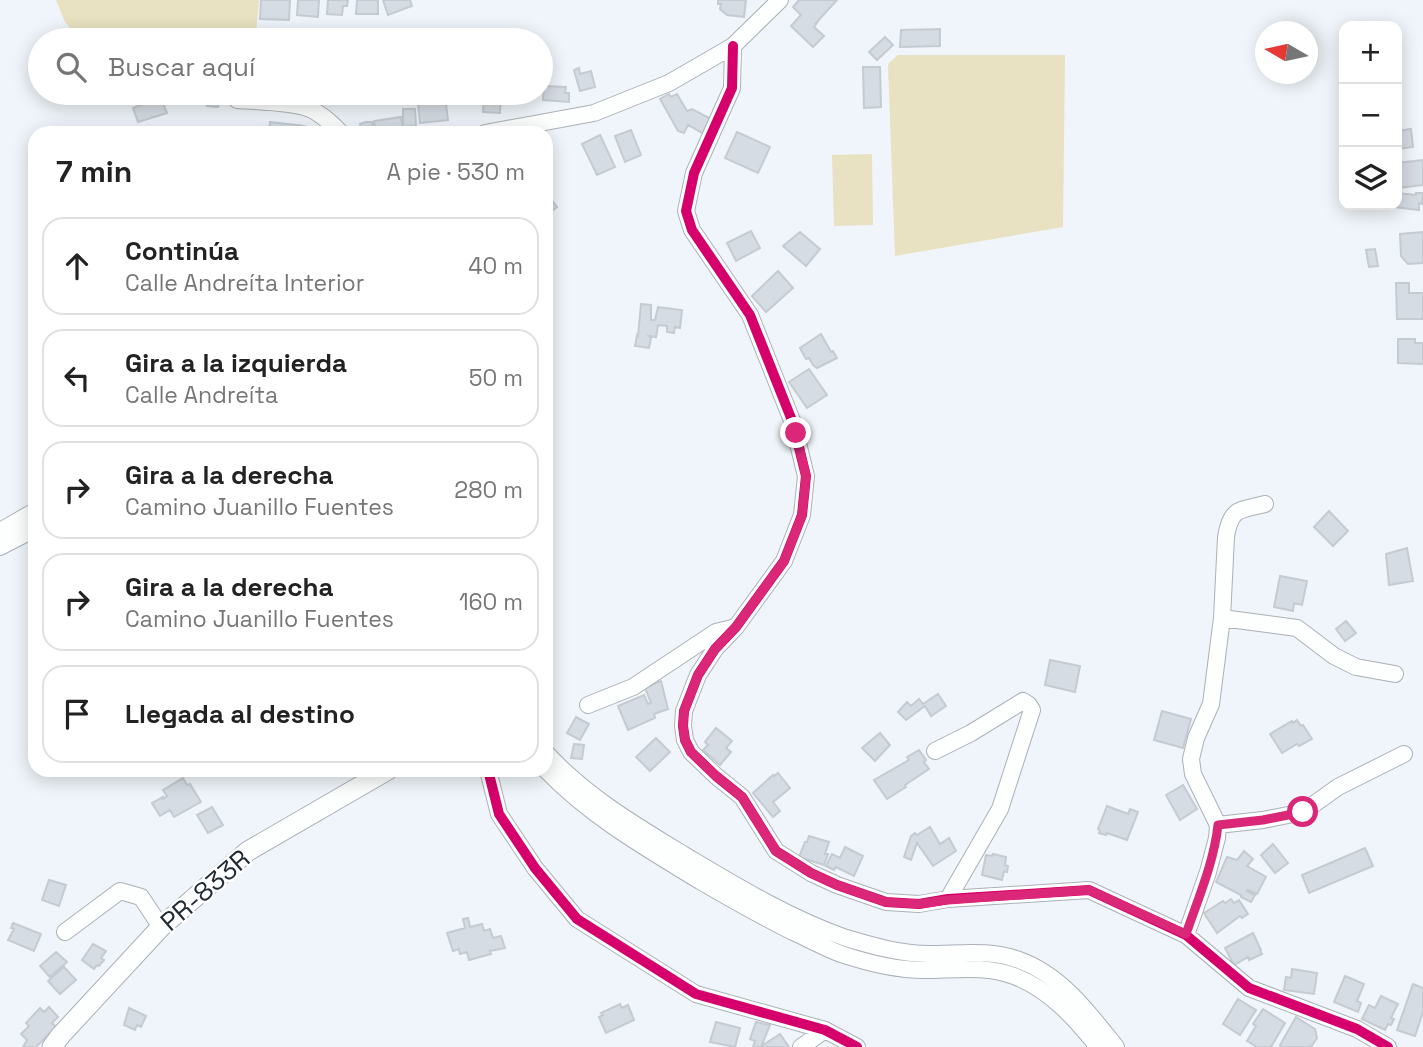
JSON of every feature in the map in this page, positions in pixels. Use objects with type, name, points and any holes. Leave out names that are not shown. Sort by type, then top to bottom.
[{"type":"street","points":[[523,126],[594,113],[669,83],[733,46],[780,0]]},
{"type":"street","points":[[733,46],[732,88],[694,173],[686,211],[692,230],[750,315],[793,424],[806,476],[802,515],[784,561],[698,675],[684,711],[685,740],[691,752],[742,797],[776,851],[811,873],[837,885],[886,902],[919,904],[1089,890],[1186,934],[1248,988],[1357,1029],[1388,1047]]},
{"type":"street","points":[[293,105],[308,107],[334,126]]},
{"type":"street","points":[[1186,934],[1217,838],[1218,825],[1193,774],[1191,759],[1196,738],[1211,704],[1222,618],[1228,526],[1237,512],[1265,504]]},
{"type":"street","points":[[1,541],[28,517]]},
{"type":"street","points":[[1,541],[28,531]]},
{"type":"street","points":[[1,541],[28,539]]},
{"type":"street","points":[[1222,618],[1297,628],[1334,656],[1356,667],[1395,674]]},
{"type":"street","points":[[588,705],[633,687],[716,632],[736,627]]},
{"type":"street","points":[[935,751],[971,733],[1023,701],[1032,710],[1000,809],[948,900]]},
{"type":"street","points":[[1218,825],[1303,812],[1338,786],[1404,754]]},
{"type":"street","points":[[553,760],[589,793],[632,823],[752,896],[808,922],[846,937],[907,953],[988,953],[1018,959],[1033,966],[1069,992],[1116,1047]]},
{"type":"street","points":[[553,776],[626,836],[749,910],[840,953],[876,964],[912,969],[982,969],[1012,975],[1055,1001],[1098,1047]]},
{"type":"street","name":"PR-833R","points":[[52,1047],[161,926],[248,851],[376,777]]},
{"type":"street","points":[[490,777],[499,814],[535,868],[577,919],[696,994],[825,1030],[857,1047]]},
{"type":"street","points":[[65,932],[120,891],[141,897],[161,926]]},
{"type":"street","points":[[801,1047],[825,1030]]},
{"type":"shaded area","points":[[56,0],[259,0],[257,28],[70,28]]},
{"type":"shaded area","points":[[898,55],[1065,55],[1063,227],[895,256],[888,64]]},
{"type":"shaded area","points":[[872,154],[873,225],[834,226],[832,155]]},
{"type":"building","points":[[261,0],[290,0],[289,20],[260,19]]},
{"type":"building","points":[[298,0],[319,0],[318,17],[297,15]]},
{"type":"building","points":[[328,0],[348,0],[347,6],[343,6],[342,15],[327,14]]},
{"type":"building","points":[[357,0],[378,0],[378,14],[356,14]]},
{"type":"building","points":[[383,0],[410,0],[412,6],[388,15]]},
{"type":"building","points":[[718,0],[746,0],[744,17],[727,15],[720,9]]},
{"type":"building","points":[[799,0],[837,0],[816,23],[814,27],[824,36],[813,47],[791,26],[801,15],[793,7]]},
{"type":"building","points":[[940,29],[940,46],[900,47],[901,30]]},
{"type":"building","points":[[885,37],[893,45],[877,60],[869,52]]},
{"type":"building","points":[[863,67],[880,67],[881,107],[864,108]]},
{"type":"building","points":[[579,68],[580,74],[591,71],[595,87],[580,91],[574,70]]},
{"type":"building","points":[[553,86],[566,87],[565,93],[569,93],[569,102],[553,101]]},
{"type":"building","points":[[669,94],[671,97],[677,94],[687,111],[692,109],[711,119],[704,134],[688,125],[684,133],[678,131],[660,99]]},
{"type":"building","points":[[140,105],[164,105],[167,113],[138,122],[133,108]]},
{"type":"building","points":[[418,105],[446,105],[448,120],[420,123]]},
{"type":"building","points":[[483,105],[500,105],[500,113],[483,112]]},
{"type":"building","points":[[403,109],[415,109],[416,126],[403,126]]},
{"type":"building","points":[[401,117],[403,126],[375,126],[374,121]]},
{"type":"building","points":[[270,122],[297,125],[297,126],[270,126]]},
{"type":"building","points":[[372,122],[373,126],[360,126]]},
{"type":"building","points":[[1411,129],[1413,147],[1402,148],[1402,130]]},
{"type":"building","points":[[631,130],[641,155],[625,162],[615,136]]},
{"type":"building","points":[[737,132],[770,147],[758,173],[725,158]]},
{"type":"building","points":[[600,135],[615,167],[597,175],[582,144]]},
{"type":"building","points":[[1423,160],[1423,185],[1402,188],[1402,162]]},
{"type":"building","points":[[1423,193],[1419,210],[1402,208],[1402,194]]},
{"type":"building","points":[[751,231],[760,248],[736,261],[727,243]]},
{"type":"building","points":[[800,232],[820,249],[806,266],[783,246]]},
{"type":"building","points":[[1423,232],[1423,263],[1408,264],[1401,256],[1400,234]]},
{"type":"building","points":[[1375,249],[1378,266],[1369,267],[1366,250]]},
{"type":"building","points":[[778,271],[793,288],[766,312],[752,296]]},
{"type":"building","points":[[1396,283],[1409,283],[1409,293],[1423,293],[1423,319],[1397,319]]},
{"type":"building","points":[[641,304],[651,305],[651,320],[655,320],[658,307],[682,310],[680,328],[675,327],[674,333],[667,332],[667,326],[658,325],[656,337],[649,336],[649,348],[635,346]]},
{"type":"building","points":[[821,334],[837,358],[817,368],[809,358],[806,359],[800,348]]},
{"type":"building","points":[[1398,339],[1415,339],[1415,343],[1423,343],[1423,364],[1398,363]]},
{"type":"building","points":[[809,369],[827,395],[807,408],[789,382]]},
{"type":"building","points":[[1329,511],[1348,531],[1333,546],[1314,527]]},
{"type":"building","points":[[1407,548],[1413,581],[1389,585],[1386,554]]},
{"type":"building","points":[[1280,576],[1307,581],[1302,605],[1294,603],[1293,611],[1274,607]]},
{"type":"building","points":[[1346,621],[1356,633],[1345,641],[1336,629]]},
{"type":"building","points":[[1050,660],[1080,666],[1075,692],[1045,685]]},
{"type":"building","points":[[661,681],[668,709],[628,730],[618,706],[644,695],[648,704],[651,703],[645,688]]},
{"type":"building","points":[[938,694],[946,706],[931,716],[925,706],[906,720],[898,712],[907,702],[911,706],[919,699],[923,704]]},
{"type":"building","points":[[1162,711],[1191,719],[1183,748],[1154,740]]},
{"type":"building","points":[[576,717],[589,724],[580,740],[567,733]]},
{"type":"building","points":[[1297,720],[1312,739],[1282,753],[1270,734]]},
{"type":"building","points":[[716,728],[732,741],[726,748],[731,752],[720,765],[703,750],[708,745],[705,742]]},
{"type":"building","points":[[880,733],[890,745],[875,761],[862,748]]},
{"type":"building","points":[[656,738],[670,752],[650,771],[636,757]]},
{"type":"building","points":[[574,744],[584,745],[582,759],[571,758]]},
{"type":"building","points":[[919,750],[929,769],[887,799],[874,780],[909,760],[907,757]]},
{"type":"building","points":[[778,773],[790,788],[773,802],[780,811],[773,817],[753,793]]},
{"type":"building","points":[[183,778],[201,802],[174,817],[170,810],[160,816],[152,803],[167,796],[163,790]]},
{"type":"building","points":[[1183,785],[1197,809],[1180,820],[1166,795]]},
{"type":"building","points":[[1107,806],[1128,814],[1130,809],[1138,812],[1127,840],[1099,833]]},
{"type":"building","points":[[212,807],[223,825],[208,833],[197,815]]},
{"type":"building","points":[[930,827],[940,844],[949,838],[956,851],[933,866],[917,843],[911,860],[904,857],[911,836]]},
{"type":"building","points":[[809,836],[829,842],[824,865],[799,857]]},
{"type":"building","points":[[1273,844],[1288,863],[1275,873],[1261,855]]},
{"type":"building","points":[[845,847],[863,856],[854,876],[836,867],[834,870],[826,866],[832,854],[840,858]]},
{"type":"building","points":[[1365,848],[1373,866],[1309,893],[1302,875]]},
{"type":"building","points":[[1244,851],[1253,859],[1247,866],[1266,877],[1257,894],[1247,891],[1255,895],[1251,902],[1216,882],[1227,857],[1237,860]]},
{"type":"building","points":[[986,855],[1006,857],[1007,872],[1004,871],[1002,880],[982,875]]},
{"type":"building","points":[[49,880],[66,885],[59,906],[42,900]]},
{"type":"building","points":[[1231,899],[1234,903],[1239,900],[1248,914],[1242,918],[1240,916],[1217,933],[1204,913]]},
{"type":"building","points":[[468,918],[470,927],[482,924],[484,931],[490,929],[493,938],[501,936],[505,948],[469,960],[467,952],[460,954],[459,949],[453,951],[447,933],[465,928],[463,919]]},
{"type":"building","points":[[13,923],[41,934],[34,951],[8,940],[14,929],[11,928]]},
{"type":"building","points":[[1253,933],[1262,954],[1249,960],[1248,957],[1234,965],[1225,948]]},
{"type":"building","points":[[93,944],[106,951],[101,958],[104,960],[94,969],[82,960]]},
{"type":"building","points":[[56,952],[67,962],[50,977],[40,966]]},
{"type":"building","points":[[64,967],[76,980],[60,994],[48,981]]},
{"type":"building","points":[[1292,969],[1317,973],[1314,994],[1284,990],[1286,977],[1291,978]]},
{"type":"building","points":[[1345,976],[1364,984],[1357,1001],[1361,1003],[1358,1012],[1334,1002]]},
{"type":"building","points":[[1413,984],[1423,988],[1423,1012],[1415,1036],[1397,1030]]},
{"type":"building","points":[[1381,996],[1398,1004],[1391,1018],[1394,1019],[1391,1025],[1388,1024],[1385,1030],[1362,1019],[1369,1005],[1375,1008]]},
{"type":"building","points":[[1238,999],[1256,1010],[1240,1035],[1223,1024]]},
{"type":"building","points":[[620,1004],[622,1008],[628,1005],[634,1020],[606,1033],[599,1017],[603,1015],[601,1013]]},
{"type":"building","points":[[49,1007],[58,1017],[52,1023],[56,1027],[36,1047],[23,1047],[27,1040],[21,1034],[29,1026],[26,1023],[40,1008],[44,1012]]},
{"type":"building","points":[[129,1008],[146,1016],[141,1027],[137,1025],[135,1030],[124,1025]]},
{"type":"building","points":[[1263,1009],[1285,1023],[1271,1047],[1257,1047],[1247,1041],[1256,1026],[1253,1024]]},
{"type":"building","points":[[1296,1017],[1315,1029],[1317,1038],[1311,1047],[1280,1045]]},
{"type":"building","points":[[716,1022],[740,1028],[735,1047],[710,1042]]},
{"type":"building","points":[[756,1022],[770,1025],[761,1047],[753,1047],[755,1041],[750,1039]]},
{"type":"building","points":[[780,1034],[789,1047],[761,1047],[763,1045]]},
{"type":"cycle path","points":[[733,46],[732,88],[694,173],[686,211],[692,230],[750,315],[793,423],[806,476],[802,515],[784,561],[698,675],[684,711],[685,740],[691,752],[742,797],[776,851],[811,873],[837,885],[886,902],[919,904],[948,899],[1089,890],[1186,935],[1249,988],[1357,1029],[1388,1047]]},
{"type":"cycle path","points":[[490,777],[499,814],[535,868],[577,919],[696,994],[825,1030],[857,1047]]},
{"type":"route","points":[[796,433],[806,476],[802,515],[784,561],[698,675],[684,711],[683,726],[685,740],[691,752],[742,797],[776,851],[811,873],[886,902],[919,904],[1089,890],[1186,934],[1208,872],[1218,825],[1303,812]]}]
